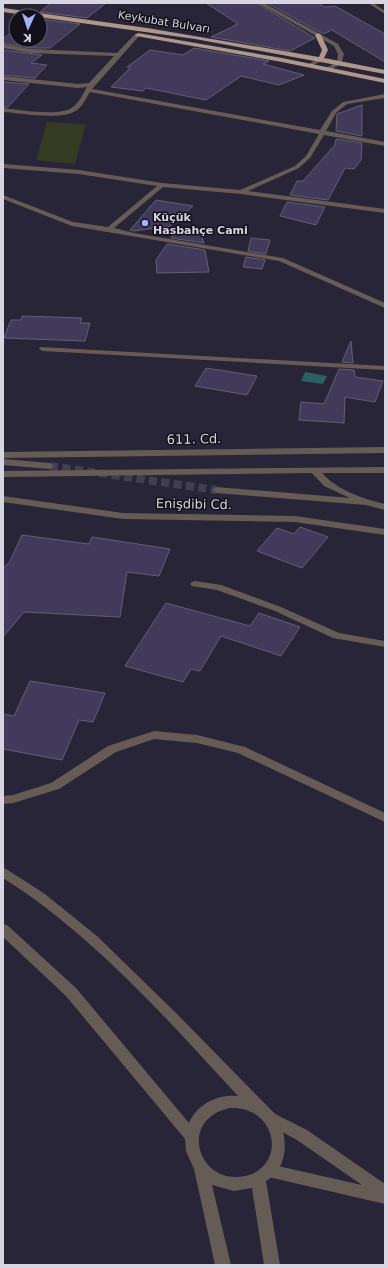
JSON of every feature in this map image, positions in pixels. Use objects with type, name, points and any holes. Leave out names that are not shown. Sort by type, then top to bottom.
[{"type":"highway","name":"Keykubat Bulvarı","points":[[3,10],[138,27],[339,63]]},
{"type":"highway","name":"Keykubat Bulvarı","points":[[122,33],[328,69]]},
{"type":"highway","points":[[318,35],[325,50],[321,59]]},
{"type":"highway","points":[[339,63],[385,72]]},
{"type":"highway","points":[[328,69],[385,81]]},
{"type":"street","points":[[260,3],[336,45],[341,54],[339,63],[328,69]]},
{"type":"street","points":[[370,3],[385,13]]},
{"type":"street","points":[[3,110],[63,113],[75,109],[90,87],[137,35]]},
{"type":"street","points":[[3,46],[30,50],[118,55]]},
{"type":"street","points":[[310,65],[321,59]]},
{"type":"street","points":[[3,78],[90,87],[385,144]]},
{"type":"street","points":[[241,192],[297,167],[308,157],[334,112],[345,102],[385,96]]},
{"type":"street","points":[[3,166],[79,172],[162,185],[241,192],[385,211]]},
{"type":"street","points":[[110,229],[162,185]]},
{"type":"street","points":[[3,197],[72,224],[110,229],[134,235],[281,259],[385,306]]},
{"type":"street","points":[[43,349],[385,368]]},
{"type":"street","name":"611. Cd.","points":[[3,455],[385,450]]},
{"type":"street","points":[[3,462],[50,466]]},
{"type":"street","points":[[3,474],[385,470]]},
{"type":"street","points":[[314,471],[326,484],[366,502],[385,507]]},
{"type":"street","points":[[216,490],[366,502]]},
{"type":"street","name":"Enişdibi Cd.","points":[[3,499],[124,516],[295,519],[385,532]]},
{"type":"street","points":[[195,584],[218,587],[278,609],[337,636],[385,644]]},
{"type":"street","points":[[3,800],[13,799],[55,786],[112,749],[154,735],[197,740],[241,750],[385,818]]},
{"type":"street","points":[[3,872],[21,882],[68,917],[110,955],[259,1108],[271,1118],[302,1135],[385,1192]]},
{"type":"street","points":[[3,929],[71,992],[190,1136],[193,1149],[201,1168],[223,1265]]},
{"type":"street","points":[[190,1136],[195,1122],[204,1112],[216,1105],[230,1102],[259,1108]]},
{"type":"street","points":[[201,1168],[217,1180],[230,1185],[245,1184],[264,1175],[276,1159],[278,1145],[276,1130],[271,1118]]},
{"type":"street","points":[[264,1175],[385,1197]]},
{"type":"street","points":[[264,1175],[272,1265]]},
{"type":"shaded area","points":[[47,122],[86,124],[75,164],[36,160]]},
{"type":"shaded area","points":[[305,372],[327,376],[323,384],[301,381]]},
{"type":"building","points":[[51,3],[106,3],[87,18],[48,13],[48,8],[45,8]]},
{"type":"building","points":[[206,3],[257,3],[315,38],[290,51],[211,37],[238,24]]},
{"type":"building","points":[[267,3],[318,3],[325,7],[335,6],[385,34],[385,62],[332,30],[323,34]]},
{"type":"building","points":[[48,20],[80,24],[48,48]]},
{"type":"building","points":[[8,35],[8,44],[3,43],[3,39]]},
{"type":"building","points":[[194,48],[269,61],[263,64],[304,75],[279,85],[241,76],[206,100],[146,88],[143,91],[111,87],[131,67],[127,67],[150,50],[183,55]]},
{"type":"building","points":[[3,50],[42,55],[31,63],[47,65],[35,78],[3,75]]},
{"type":"building","points":[[3,82],[29,84],[8,107],[3,107]]},
{"type":"building","points":[[362,105],[362,136],[336,131],[337,114]]},
{"type":"building","points":[[336,139],[362,143],[361,160],[354,169],[345,168],[328,200],[290,195],[297,181],[303,181],[335,145]]},
{"type":"building","points":[[156,200],[193,206],[170,226],[134,231],[130,230]]},
{"type":"building","points":[[287,202],[325,207],[316,225],[280,216]]},
{"type":"building","points":[[178,228],[206,231],[202,237],[204,243],[171,238]]},
{"type":"building","points":[[251,238],[270,240],[266,254],[248,251]]},
{"type":"building","points":[[167,244],[205,250],[209,272],[157,273],[156,260]]},
{"type":"building","points":[[246,257],[265,260],[262,269],[243,267]]},
{"type":"building","points":[[22,316],[82,318],[80,323],[90,323],[85,341],[4,338],[11,320],[21,320]]},
{"type":"building","points":[[351,341],[353,363],[342,362]]},
{"type":"building","points":[[206,368],[257,376],[247,395],[195,386]]},
{"type":"building","points":[[339,369],[354,370],[355,377],[383,381],[375,402],[345,397],[344,423],[299,420],[301,402],[324,404]]},
{"type":"building","points":[[300,527],[328,537],[302,568],[257,551],[277,528],[294,534]]},
{"type":"building","points":[[22,535],[89,544],[92,537],[170,549],[159,576],[127,572],[120,617],[24,612],[3,637],[3,568],[9,563]]},
{"type":"building","points":[[166,603],[250,626],[259,613],[300,627],[281,656],[221,636],[200,671],[191,669],[183,682],[125,666]]},
{"type":"building","points":[[30,681],[105,693],[93,722],[79,720],[62,760],[3,749],[3,714],[14,716]]},
{"type":"tunnel","points":[[50,466],[216,490]]},
{"type":"place","name":"Küçük Hasbahçe Cami","points":[[145,223]]}]
